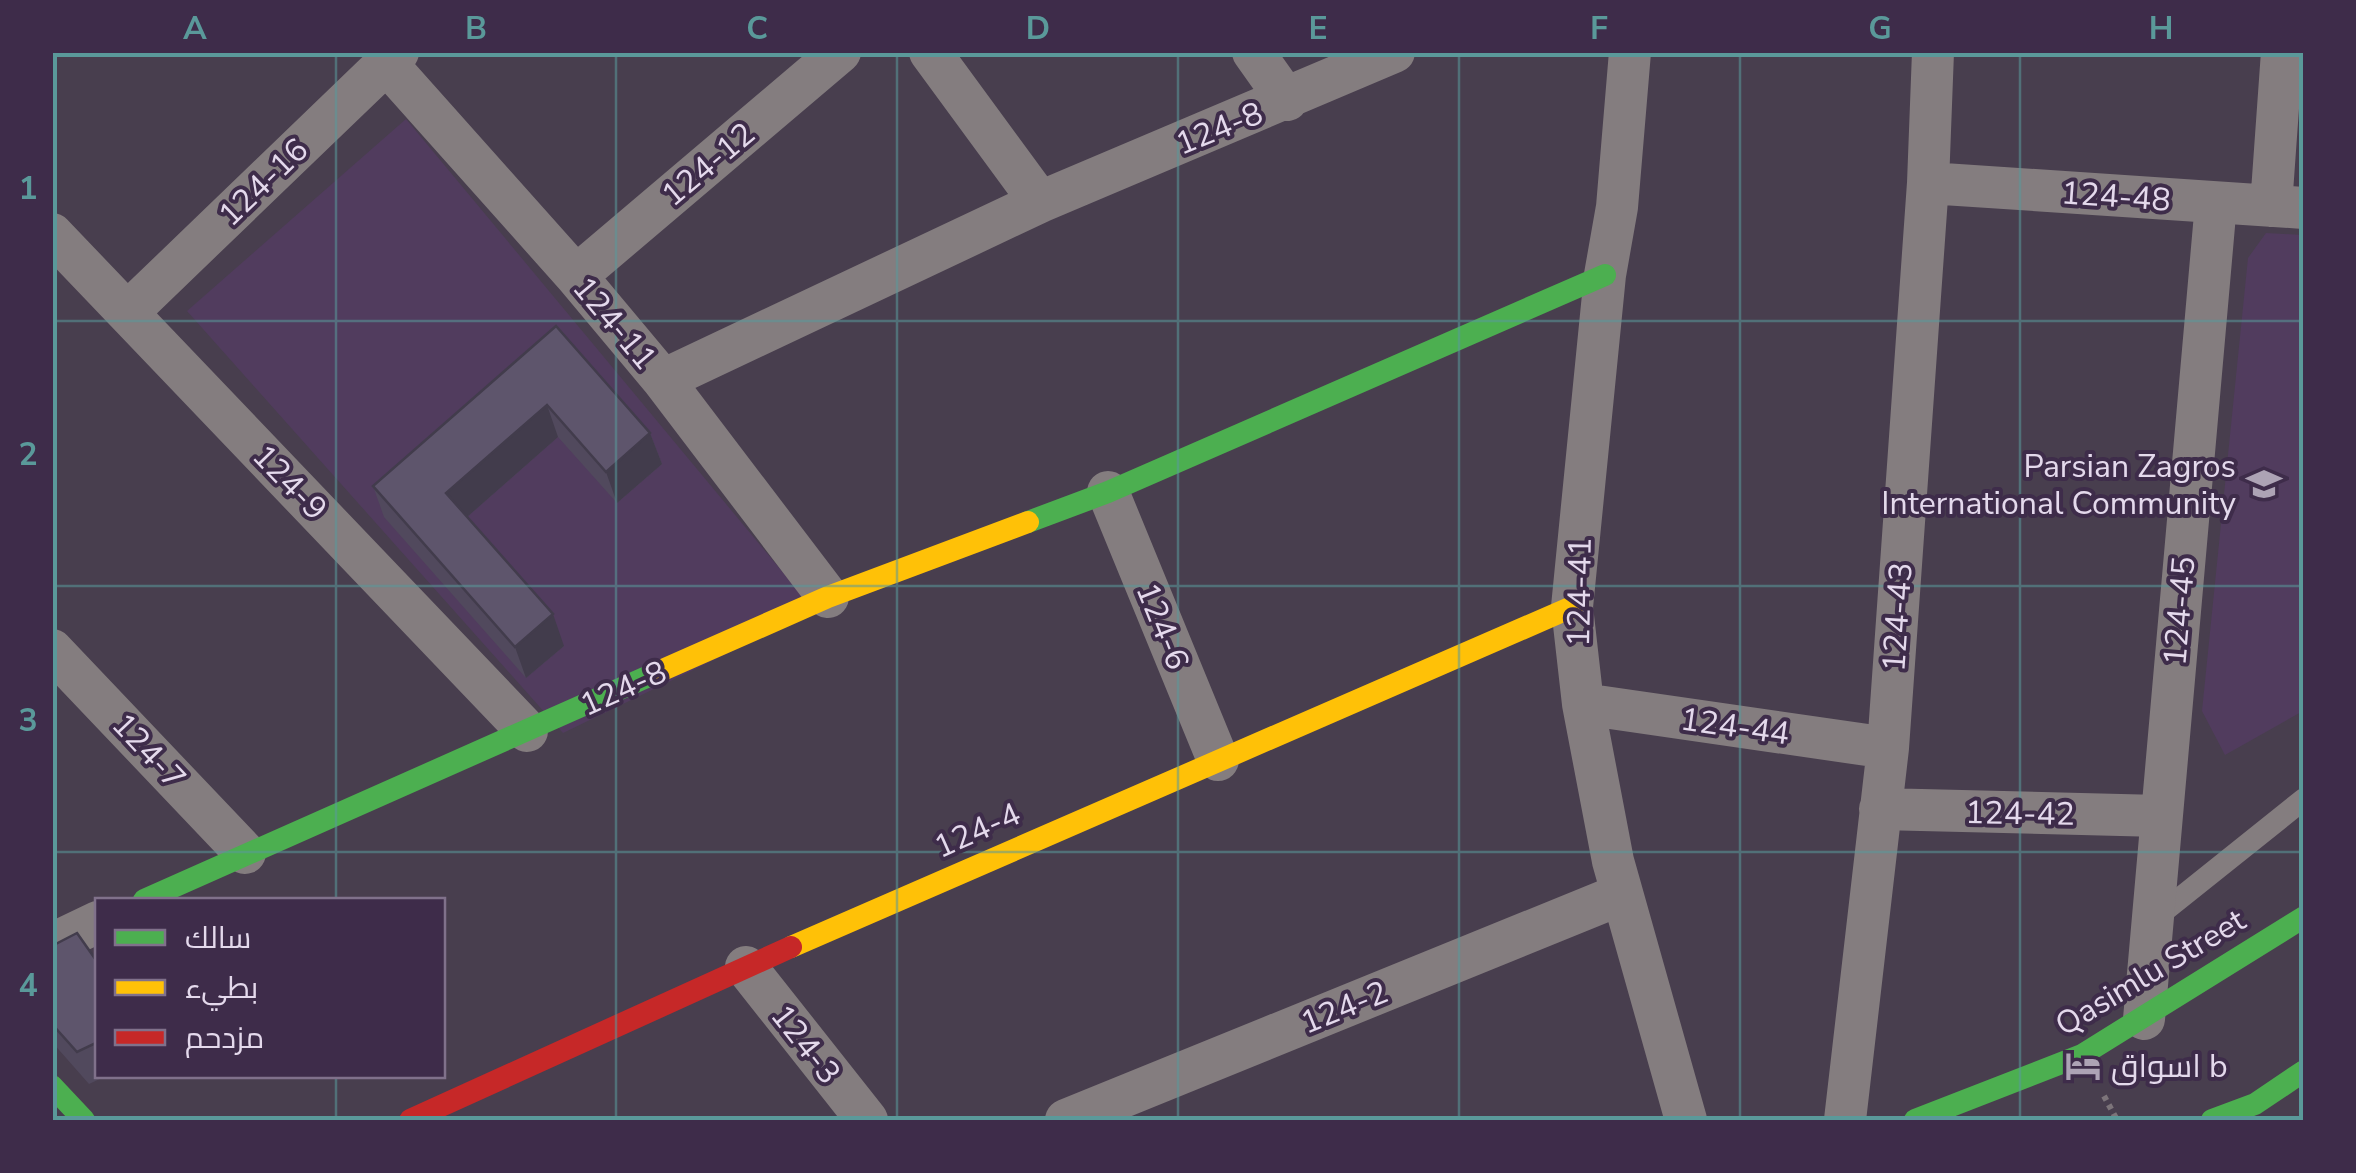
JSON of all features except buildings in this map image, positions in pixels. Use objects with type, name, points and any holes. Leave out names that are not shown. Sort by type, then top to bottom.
[{"type":"street","name":"124-12","points":[[576,276],[840,52]]},
{"type":"street","points":[[930,52],[1040,202]]},
{"type":"street","points":[[1253,52],[1286,100]]},
{"type":"street","name":"124-8","points":[[663,380],[1040,202],[1394,52]]},
{"type":"street","name":"124-41","points":[[1630,52],[1572,607],[1582,704],[1622,894],[1686,1120]]},
{"type":"street","name":"124-43","points":[[1845,1120],[1888,748],[1928,183],[1932,52]]},
{"type":"street","points":[[2282,52],[2287,207]]},
{"type":"street","name":"124-11","points":[[392,58],[663,380],[828,597]]},
{"type":"street","name":"124-16","points":[[128,312],[392,58]]},
{"type":"street","name":"124-48","points":[[1928,183],[2287,207]]},
{"type":"street","name":"124-45","points":[[2144,1018],[2216,204]]},
{"type":"street","name":"124-9","points":[[52,234],[527,731]]},
{"type":"street","name":"124-8","points":[[148,898],[828,597],[1108,492],[1605,275]]},
{"type":"street","name":"124-6","points":[[1108,492],[1218,760]]},
{"type":"street","name":"124-4","points":[[410,1120],[474,1108],[746,967],[1572,607]]},
{"type":"street","name":"124-7","points":[[52,650],[245,853]]},
{"type":"street","name":"124-44","points":[[1582,704],[1888,748]]},
{"type":"street","name":"124-42","points":[[1880,809],[2160,816]]},
{"type":"street","name":"124-2","points":[[1066,1120],[1622,894]]},
{"type":"street","name":"Qasimlu Street","points":[[1915,1120],[2082,1055],[2304,917]]},
{"type":"street","points":[[52,944],[95,923]]},
{"type":"street","name":"124-3","points":[[746,967],[866,1120]]},
{"type":"street","points":[[2212,1120],[2259,1112],[2304,1071]]},
{"type":"street","points":[[52,1086],[84,1120]]},
{"type":"lane","points":[[2154,919],[2304,799]]},
{"type":"shaded area","points":[[406,119],[815,611],[563,733],[187,311]]},
{"type":"shaded area","name":"Parsian Zagros International Community","points":[[2266,233],[2303,235],[2303,711],[2225,755],[2202,711],[2248,258]]},
{"type":"traffic: fast","points":[[1028,522],[1108,492],[1605,275]]},
{"type":"traffic: fast","points":[[149,898],[658,672]]},
{"type":"traffic: fast","points":[[1915,1120],[2082,1055],[2304,917]]},
{"type":"traffic: fast","points":[[2212,1120],[2255,1104],[2304,1071]]},
{"type":"traffic: fast","points":[[52,1086],[84,1120]]},
{"type":"traffic: slow","points":[[658,672],[828,597],[1028,522]]},
{"type":"traffic: slow","points":[[791,947],[1572,607]]},
{"type":"traffic: jam","points":[[410,1120],[791,947]]},
{"type":"place","name":"Parsian Zagros International Community","points":[[2264,484]]},
{"type":"place","name":"اسواق b","points":[[2083,1066]]}]
